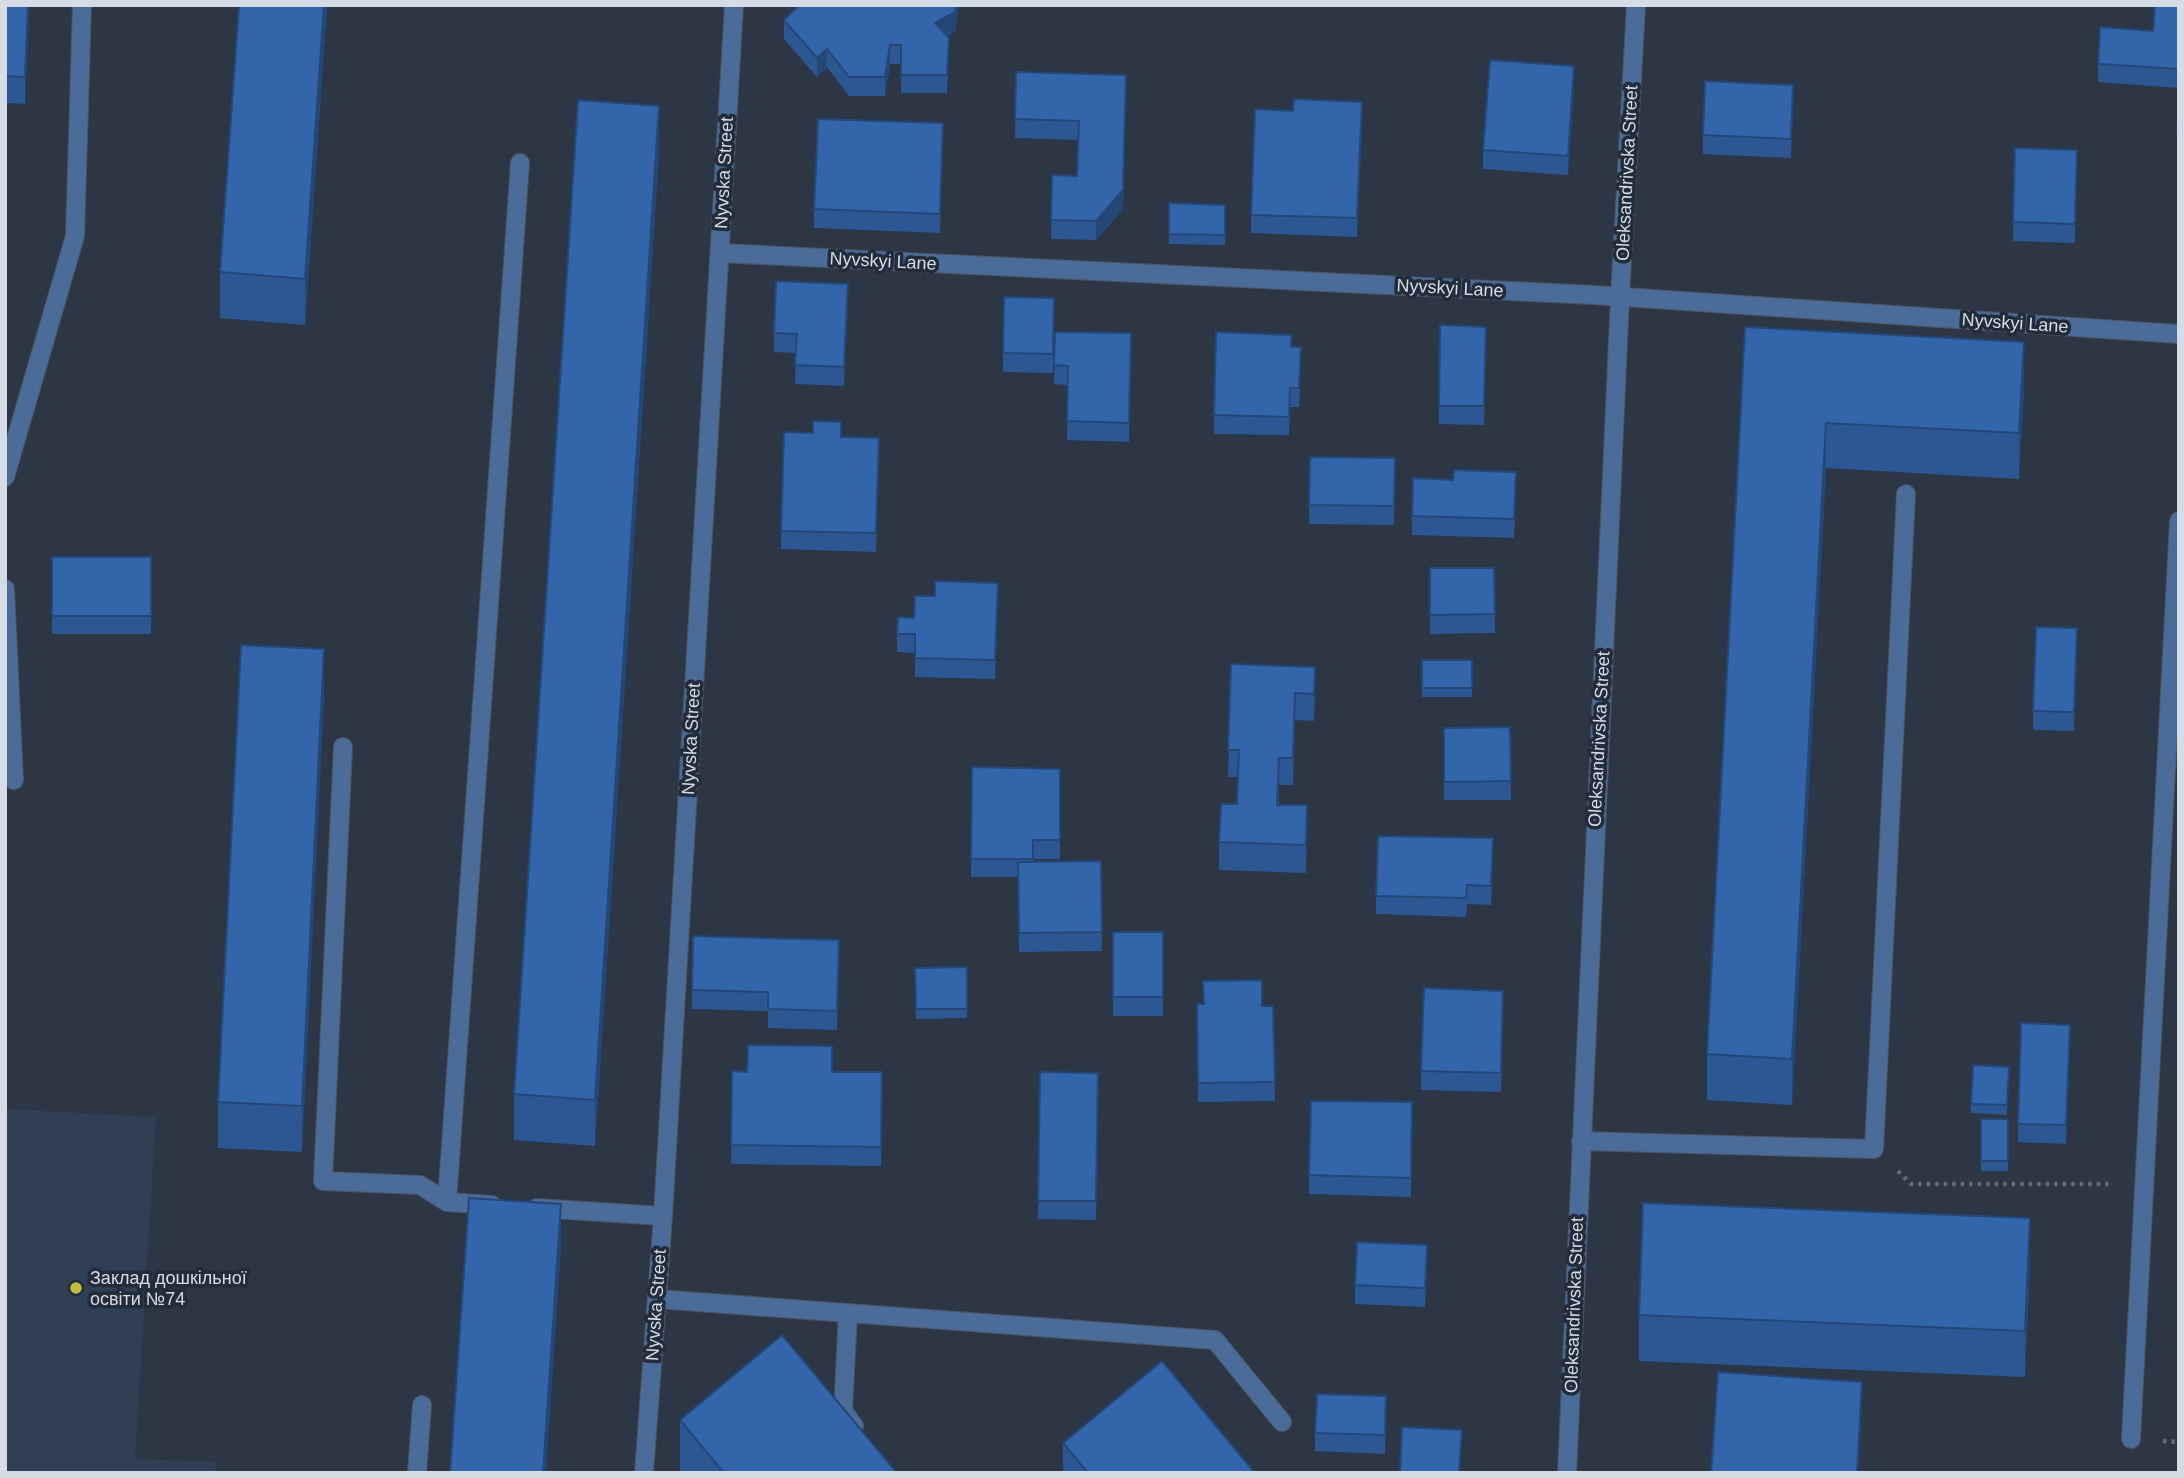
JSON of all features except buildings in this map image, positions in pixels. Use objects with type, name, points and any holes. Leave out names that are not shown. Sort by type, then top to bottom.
[{"type":"street","points":[[5,477],[75,236],[82,5]]},
{"type":"street","name":"Nyvska Street","points":[[644,1473],[663,1216],[734,5]]},
{"type":"street","name":"Oleksandrivska Street","points":[[1567,1473],[1620,297],[1636,5]]},
{"type":"street","points":[[447,1202],[520,163]]},
{"type":"street","name":"Nyvskyi Lane","points":[[720,253],[1620,297],[2179,334]]},
{"type":"street","points":[[1581,1141],[1874,1149],[1906,494]]},
{"type":"street","points":[[2131,1439],[2179,521]]},
{"type":"street","points":[[5,589],[14,780]]},
{"type":"street","points":[[343,747],[323,1181],[419,1185],[447,1202],[663,1216]]},
{"type":"street","points":[[657,1299],[1215,1340],[1282,1422]]},
{"type":"street","points":[[848,1313],[843,1410],[867,1442]]},
{"type":"street","points":[[417,1473],[422,1405]]},
{"type":"path","points":[[1874,1149],[1912,1184],[2144,1184]]},
{"type":"shaded area","name":"Заклад дошкільної освіти №74","points":[[5,1109],[156,1117],[135,1459],[216,1462],[215,1473],[5,1473]]},
{"type":"place","name":"Заклад дошкільної освіти №74","points":[[76,1288]]}]
